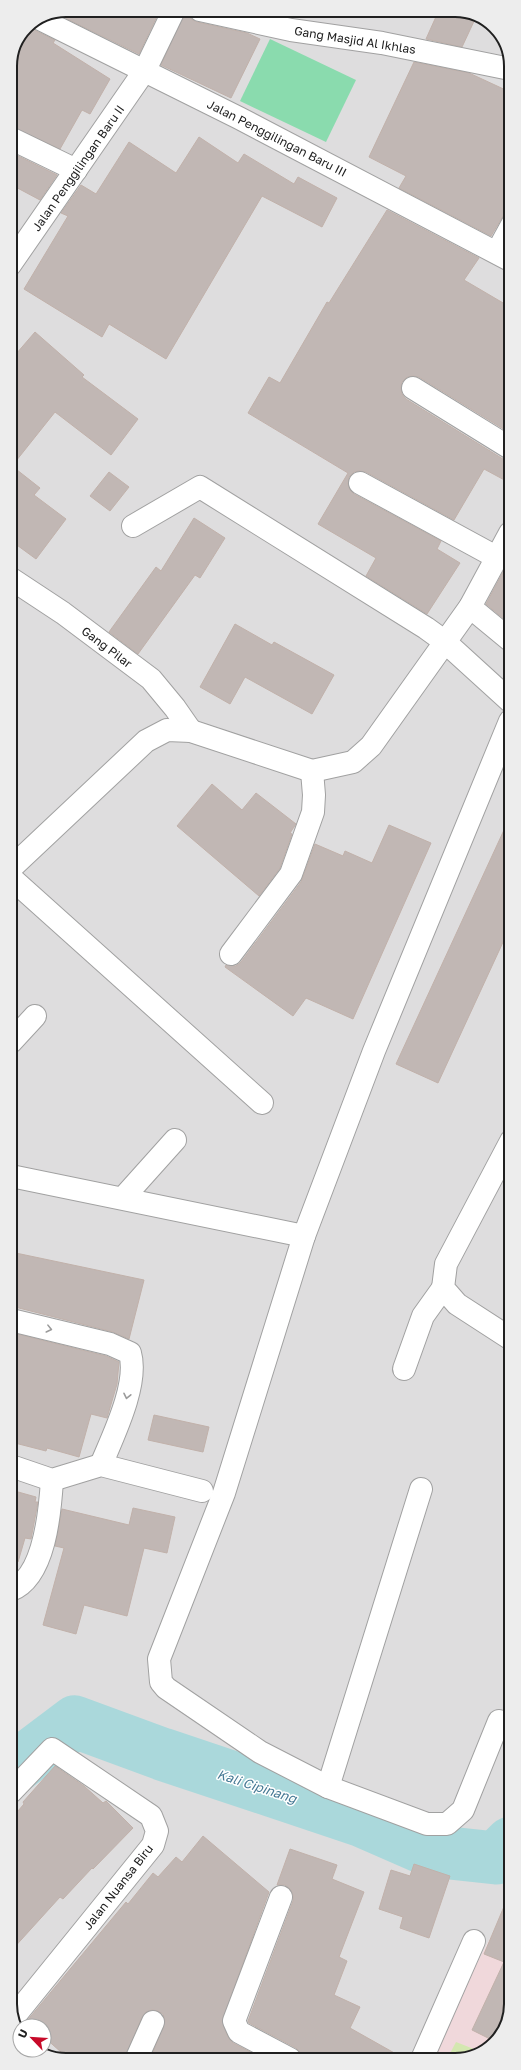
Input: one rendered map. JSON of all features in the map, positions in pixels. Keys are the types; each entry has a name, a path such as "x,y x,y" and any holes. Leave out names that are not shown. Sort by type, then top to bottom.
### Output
{"street":[{"name":"Jalan Penggilingan Baru II","path":"17,255 145,70 171,17"},
{"name":"Gang Masjid Al Ikhlas","path":"232,17 291,30 382,44 504,68"},
{"name":"Jalan Penggilingan Baru III","path":"46,22 145,70 502,255"},
{"path":"17,141 76,170"},
{"path":"413,388 504,444"},
{"path":"360,483 496,557"},
{"path":"134,526 200,487 444,641 504,696"},
{"path":"17,861 146,741 167,730 190,731 312,771 353,762 371,746 470,606 504,543"},
{"name":"Gang Pilar","path":"17,583 63,613 151,679 175,708 190,731"},
{"path":"470,606 504,635"},
{"path":"499,1721 463,1810 447,1824 427,1824 328,1787 260,1752 166,1688 161,1682 159,1659 224,1492 304,1236 374,1050 504,736"},
{"path":"231,954 291,874 313,812 314,795 312,771"},
{"path":"17,882 262,1103"},
{"path":"17,1035 35,1016"},
{"path":"123,1198 175,1140"},
{"path":"404,1369 423,1316 443,1288 446,1264 504,1153"},
{"path":"17,1177 304,1236"},
{"path":"443,1288 457,1304 504,1334"},
{"path":"17,1321 110,1344 130,1353 134,1364 124,1409 100,1465"},
{"path":"17,1468 52,1480 100,1465 202,1491"},
{"path":"17,1586 23,1583 36,1564 50,1515 52,1480"},
{"path":"328,1787 421,1489"},
{"name":"Jalan Nuansa Biru","path":"17,1786 52,1749 151,1816 157,1831 153,1844 18,2011"},
{"path":"279,2053 239,2032 234,2020 281,1897"},
{"path":"425,2053 474,1941"},
{"path":"139,2053 153,2022"}],"shaded area":[{"path":"66,17 465,18 480,24 494,36 503,56 504,66 504,1912 429,2053 63,2053 53,2051 52,2018 19,2018 17,2004 18,56 25,39 31,31 47,21"},
{"path":"504,1912 504,2004 503,2014 496,2031 485,2043 465,2052 429,2053"}],"green space":[{"path":"270,39 356,80 326,142 240,101"},
{"path":"456,2042 474,2049 465,2052 450,2053"}],"building":[{"path":"64,17 157,17 139,54"},
{"path":"183,17 190,17 197,22 247,33 260,39 231,98 161,65"},
{"path":"436,17 458,17 474,21 462,47 426,39"},
{"path":"34,29 36,31 55,40 53,43 110,79 90,114 82,110 60,149 17,129 18,56 25,39"},
{"path":"414,62 469,73 504,89 504,215 491,236 399,188 406,176 369,157"},
{"path":"199,137 238,163 244,154 294,184 298,177 337,198 322,227 262,196 166,359 109,324 102,337 24,289 68,216 61,213 81,185 96,194 129,142 176,173"},
{"path":"17,155 57,175 40,200 17,188"},
{"path":"387,210 479,258 464,280 504,303 504,429 419,377 407,377 402,382 401,388 402,394 406,399 504,459 504,480 484,469 454,520 366,472 354,472 349,477 348,484 350,490 354,494 441,541 437,549 460,563 427,614 366,576 376,558 318,524 348,473 248,413 269,377 280,383 327,302 329,303"},
{"path":"35,332 84,375 82,377 138,419 111,455 55,412 17,460 17,353"},
{"path":"17,470 40,488 34,495 66,519 36,559 17,545"},
{"path":"109,472 129,487 110,511 90,496"},
{"path":"194,518 225,538 200,578 195,575 138,654 109,632 156,567 161,571"},
{"path":"504,570 504,619 486,604"},
{"path":"235,624 272,645 274,642 334,675 312,714 245,677 230,704 200,687"},
{"path":"212,784 242,810 256,793 296,824 290,833 292,834 280,868 259,896 177,826"},
{"path":"389,825 431,843 353,1019 306,998 293,1016 225,967 226,965 236,966 241,962 301,882 315,844 343,856 345,851 372,863"},
{"path":"504,830 504,940 438,1083 396,1064"},
{"path":"17,1253 144,1280 129,1339 113,1332 17,1308"},
{"path":"17,1334 106,1356 119,1362 117,1384 107,1418 91,1414 79,1457 47,1448 46,1451 17,1444"},
{"path":"154,1415 209,1427 203,1452 148,1440"},
{"path":"17,1492 36,1497 35,1502 38,1502 31,1539 25,1538 18,1562"},
{"path":"133,1508 175,1517 167,1553 144,1548 127,1616 84,1605 76,1634 43,1625 64,1548 55,1546 62,1509 129,1525"},
{"path":"55,1766 84,1786 103,1803 106,1801 133,1828 63,1899 60,1897 17,1944 17,1812 24,1804 23,1802"},
{"path":"203,1836 269,1892 222,2021 228,2037 233,2043 252,2053 153,2053 165,2021 163,2014 152,2010 146,2012 142,2017 127,2053 62,2053 52,2044 52,2018 29,2018 126,1902 128,1904 153,1873 158,1877 176,1857 182,1862"},
{"path":"290,1849 337,1865 332,1879 364,1892 339,1957 347,1961 334,1995 360,2007 350,2028 394,2053 301,2053 296,2048 249,2023 248,2021 293,1901 293,1895 290,1889 285,1885 277,1885"},
{"path":"414,1864 450,1876 429,1938 400,1928 403,1917 379,1909 391,1870 410,1876"},
{"path":"504,1907 504,1962 484,1954"},
{"path":"504,1962 504,2004 500,2023 489,2039 472,2030"}],"waterway":[{"name":"Kali Cipinang","path":"17,1766 75,1722 162,1754 360,1820 431,1851 496,1858 504,1850"}]}
